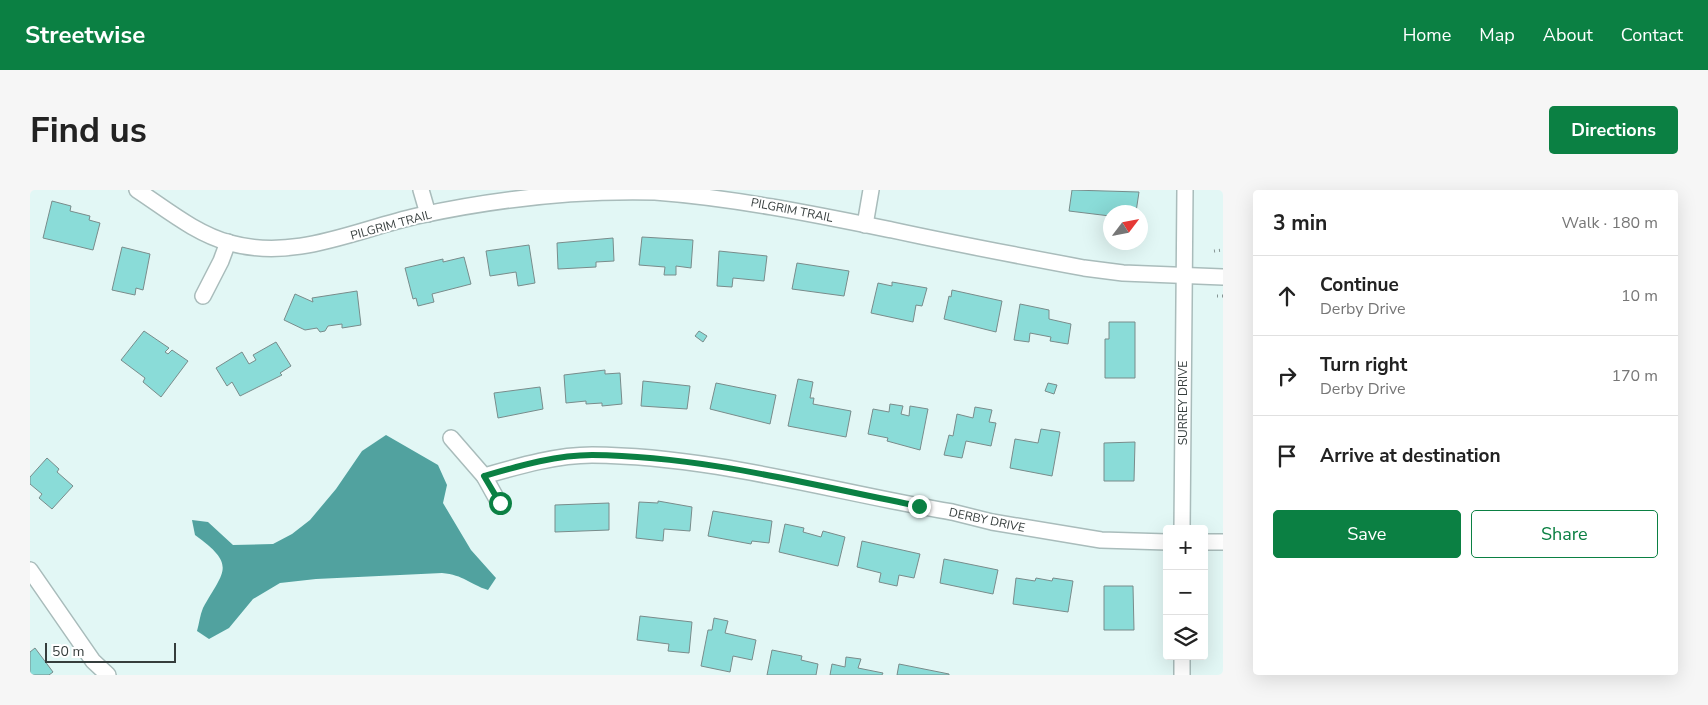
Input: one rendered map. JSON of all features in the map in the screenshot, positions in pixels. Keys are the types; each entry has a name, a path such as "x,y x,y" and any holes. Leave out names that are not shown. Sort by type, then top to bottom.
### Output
{"street":[{"name":"PILGRIM TRAIL","path":"137,190 209,236 228,242 264,248 301,247 428,214 510,198 564,193 652,192 754,203 1084,268 1123,273 1223,278"},
{"path":"421,190 428,214"},
{"path":"865,225 871,190"},
{"name":"SURREY DRIVE","path":"1182,525 1185,190"},
{"path":"203,296 221,262 228,242"},
{"path":"451,438 484,476 500,503"},
{"name":"DERBY DRIVE","path":"484,476 533,462 591,455 681,460 952,512 992,522 1101,540 1163,542"},
{"path":"1208,542 1223,542"},
{"path":"30,570 93,661 108,675"},
{"path":"1182,660 1182,675"}],"path":[{"path":"1214,251 1223,250"},
{"path":"1217,296 1223,296"}],"water":[{"path":"386,435 438,465 447,485 443,503 471,550 496,578 488,590 456,576 442,573 316,579 280,583 253,599 229,628 209,639 197,631 203,608 221,577 223,569 222,562 217,554 195,535 192,520 208,522 233,545 273,544 292,534 310,520 336,489 362,451"}],"building":[{"path":"1072,190 1139,192 1137,205 1103,205 1103,215 1069,211"},
{"path":"52,201 71,206 70,211 90,216 89,220 100,223 93,250 43,238"},
{"path":"642,237 693,240 691,268 676,266 676,275 664,275 665,267 639,265"},
{"path":"613,238 614,261 596,262 596,267 558,269 557,243"},
{"path":"529,245 535,283 518,286 516,272 490,276 486,251"},
{"path":"122,247 150,254 143,290 136,288 135,295 112,290"},
{"path":"719,251 767,256 764,281 733,278 732,287 717,286"},
{"path":"464,257 471,284 432,294 434,302 418,306 416,298 413,299 405,268 443,259 443,262"},
{"path":"797,263 849,271 844,296 792,289"},
{"path":"892,282 927,288 922,306 916,305 913,322 871,313 878,283 892,286"},
{"path":"952,290 1002,301 996,332 944,319"},
{"path":"357,291 361,325 342,328 342,324 328,326 325,331 320,332 317,328 305,330 284,320 295,294 313,302 312,298"},
{"path":"1020,304 1049,310 1049,319 1071,324 1068,344 1050,341 1051,337 1030,333 1029,342 1014,340"},
{"path":"1109,322 1135,322 1135,378 1105,378 1105,339 1109,339"},
{"path":"144,331 169,348 165,352 168,354 172,350 188,361 161,397 143,382 145,378 121,360"},
{"path":"699,331 707,336 703,342 695,336"},
{"path":"276,342 291,366 280,373 282,375 240,396 232,382 227,386 216,368 242,352 249,364 256,360 253,355"},
{"path":"605,370 605,374 620,373 622,404 602,406 602,403 586,404 586,401 566,403 564,375"},
{"path":"798,379 813,382 810,398 814,398 813,404 851,411 846,437 788,426"},
{"path":"643,381 690,386 687,409 641,406"},
{"path":"716,383 776,395 770,424 710,409"},
{"path":"1048,383 1057,385 1054,394 1045,391"},
{"path":"540,387 543,409 498,418 494,393"},
{"path":"890,404 903,406 901,414 909,416 910,406 928,409 920,450 887,441 888,438 868,434 873,409 889,412"},
{"path":"975,407 992,410 989,422 996,423 991,446 966,441 962,458 944,455 949,435 953,436 957,414 973,418"},
{"path":"1041,429 1060,432 1052,476 1010,468 1015,439 1038,443"},
{"path":"1135,442 1134,481 1104,481 1104,443"},
{"path":"47,458 59,469 57,472 73,486 52,509 39,498 42,494 30,484 30,477"},
{"path":"658,501 692,507 690,531 664,529 663,541 636,538 639,502 658,503"},
{"path":"609,503 609,530 555,532 555,505"},
{"path":"713,511 772,521 769,543 752,541 751,544 708,536"},
{"path":"785,524 804,528 803,532 821,537 823,531 845,537 838,566 779,552"},
{"path":"862,541 920,554 914,578 899,575 897,586 879,582 881,573 857,567"},
{"path":"944,559 998,570 993,594 940,583"},
{"path":"1016,578 1035,581 1036,578 1052,581 1053,578 1073,581 1068,612 1013,604"},
{"path":"1104,586 1133,586 1134,630 1104,630"},
{"path":"640,616 692,622 689,653 668,651 669,644 637,640"},
{"path":"714,618 728,621 725,633 756,640 752,660 733,656 730,672 701,666 708,630 712,630"},
{"path":"35,648 53,672 49,675 30,675 30,652"},
{"path":"772,650 802,656 801,660 818,664 816,675 767,675"},
{"path":"846,657 861,659 858,668 883,673 882,675 830,675 832,664 845,667"},
{"path":"899,664 949,674 949,675 897,675"}],"route":[{"path":"500,503 484,476 533,462 591,455 681,460 919,506"}]}
